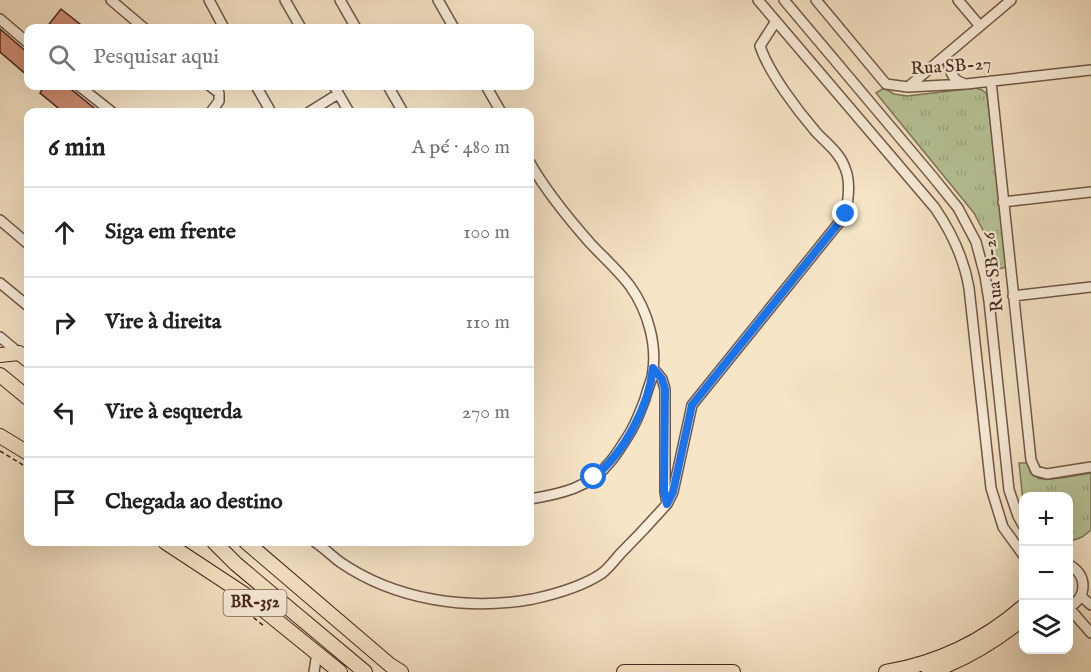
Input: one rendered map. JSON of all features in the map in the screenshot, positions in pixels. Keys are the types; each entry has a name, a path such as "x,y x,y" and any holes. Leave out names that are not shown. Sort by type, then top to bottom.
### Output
{"highway":[{"path":"0,355 24,356"},
{"path":"0,375 24,395"},
{"path":"0,436 24,451"},
{"name":"BR-352","path":"163,546 244,594 340,672"},
{"name":"BR-352","path":"213,546 365,672"},
{"path":"218,546 236,564"},
{"path":"251,546 401,672"},
{"path":"886,672 928,663 977,641 1019,609"},
{"path":"929,672 948,666 978,651 1019,621"},
{"path":"624,672 733,672"}],"street":[{"path":"111,0 139,24"},
{"path":"208,0 222,24"},
{"path":"285,0 299,24"},
{"path":"340,0 354,24"},
{"path":"438,0 452,24"},
{"path":"758,0 935,208 954,240 968,280 987,459 994,500 1003,527 1019,550"},
{"path":"784,0 946,192 958,208 976,242 989,301 1009,490 1019,518"},
{"name":"Rua SB-27","path":"816,0 886,84 908,87 966,84 1091,70"},
{"path":"958,0 980,26"},
{"path":"908,87 1011,0"},
{"path":"0,19 24,40"},
{"path":"320,546 356,571 377,582 405,592 458,603 509,602 557,593 573,588 602,573 667,504 673,492 692,405 846,214 849,188 846,169 841,159 816,132 763,57 760,46 776,21"},
{"path":"947,55 953,77 958,82 966,84"},
{"name":"Rua SB-26","path":"991,81 1031,460 1036,471 1047,474 1091,467"},
{"path":"85,90 106,108"},
{"path":"214,108 219,101 219,93 215,90"},
{"path":"258,90 269,108"},
{"path":"314,108 336,90 347,108"},
{"path":"390,90 401,108"},
{"path":"488,90 499,108"},
{"path":"534,169 571,220 635,293 649,325 653,346 652,378 636,424 611,462 594,477 574,489 534,498"},
{"path":"1003,202 1091,192"},
{"path":"0,220 24,241"},
{"path":"0,283 24,303"},
{"path":"1013,296 1091,287"},
{"path":"0,337 24,356"},
{"path":"653,368 662,379 665,389 664,492 667,504"},
{"path":"1073,567 1082,579 1083,590 1073,604"},
{"path":"1081,596 1091,605"},
{"path":"1073,613 1091,633"},
{"path":"314,672 317,653"}],"path":[{"path":"0,451 24,466"},
{"path":"230,599 265,627"}],"green space":[{"path":"884,88 894,94 907,96 976,88 987,94 1007,267 998,269 991,246 974,213 876,93"},
{"path":"1019,463 1028,463 1032,474 1042,479 1091,473 1091,530 1073,540 1073,492 1022,492"}],"building":[{"path":"61,9 80,24 49,24"},
{"path":"0,29 24,50 24,73 0,52"},
{"path":"42,90 72,90 94,108 58,108 40,93"}],"route":[{"path":"594,477 611,462 636,424 652,378 653,368 662,379 665,389 664,492 667,504 673,492 692,405 846,214"}]}
